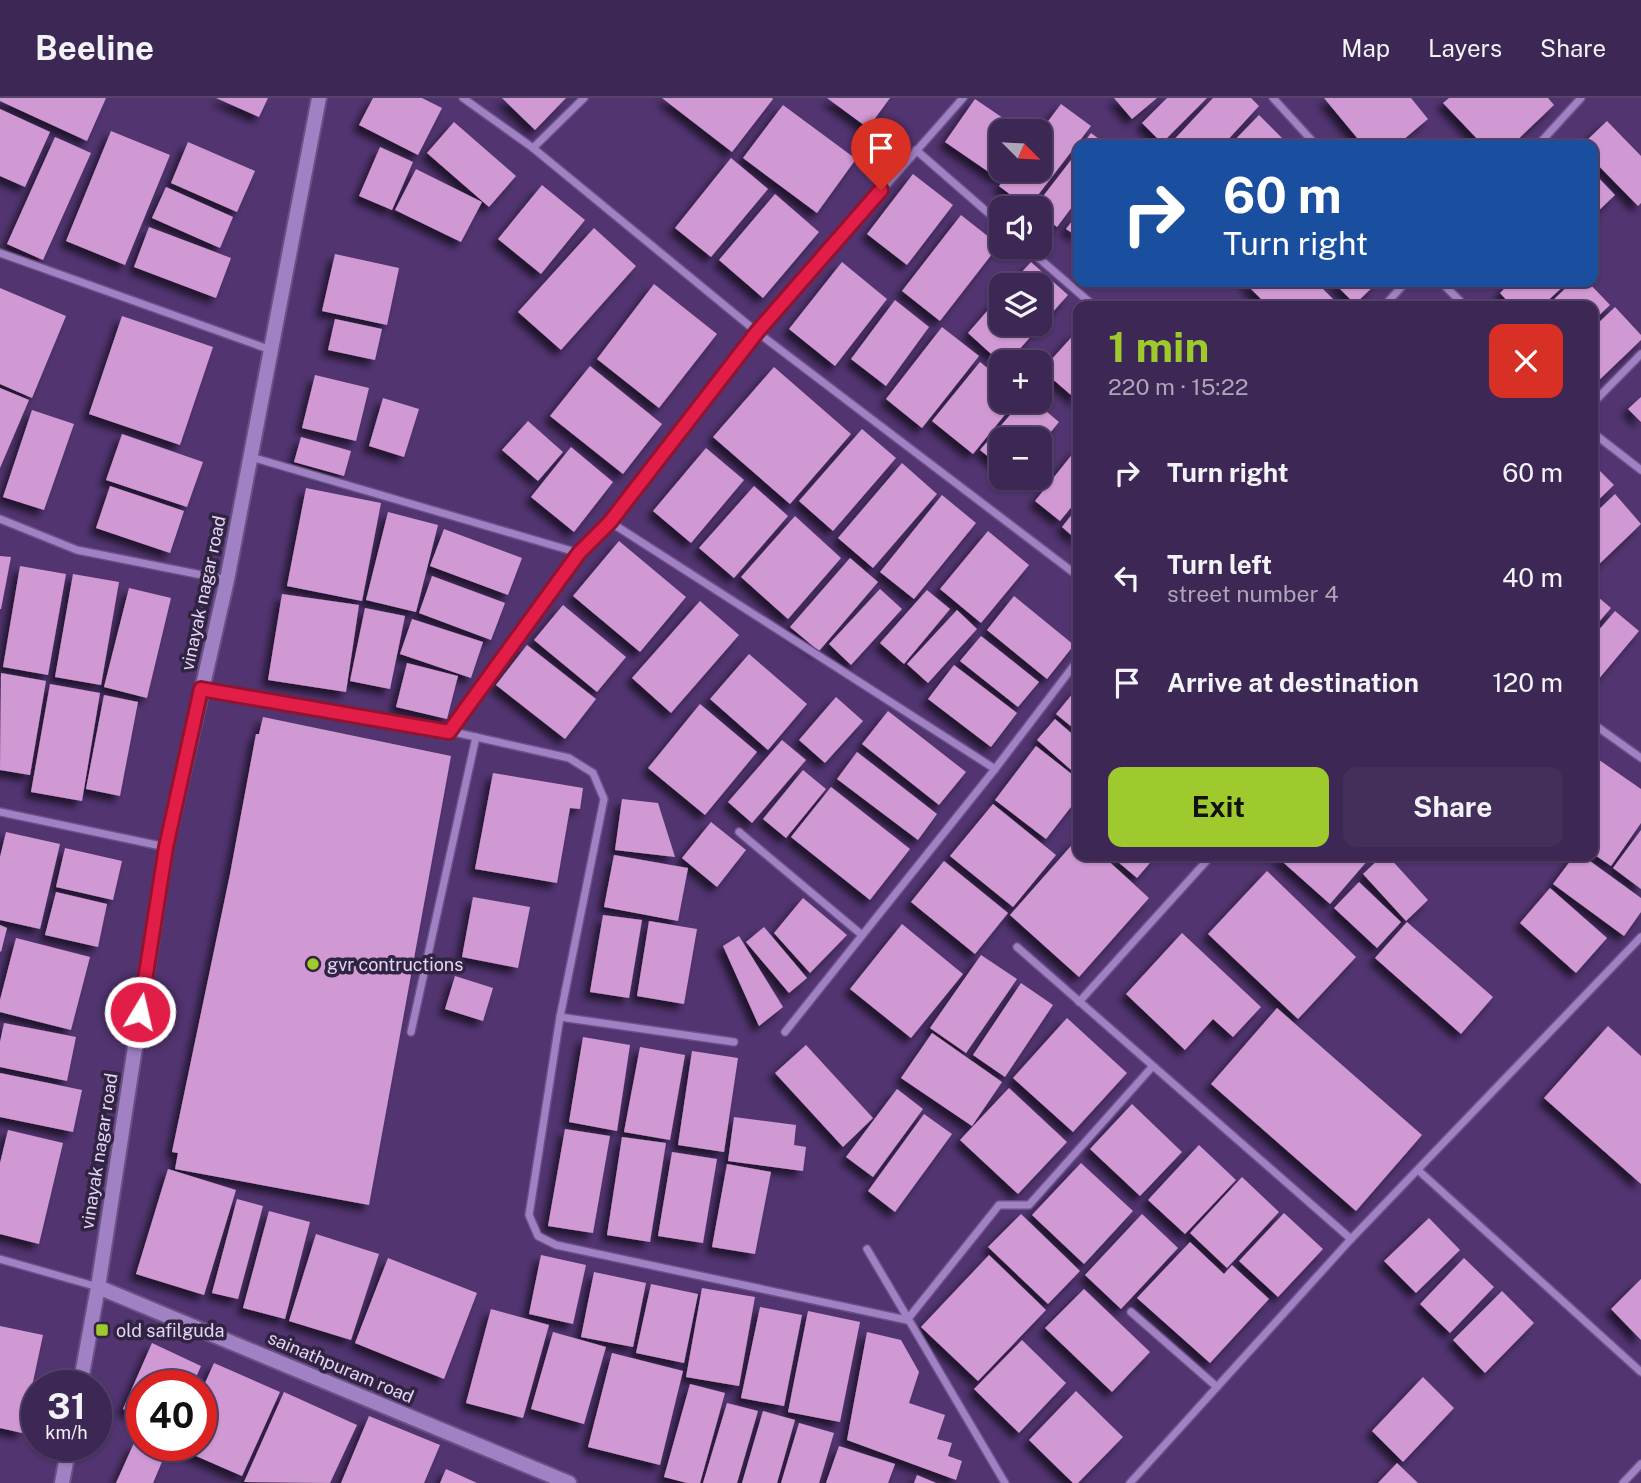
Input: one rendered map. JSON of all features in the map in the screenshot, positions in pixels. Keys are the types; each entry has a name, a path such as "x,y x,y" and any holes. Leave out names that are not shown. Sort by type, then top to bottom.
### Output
{"street":[{"name":"vinayak nagar road","path":"83,1370 166,847 227,580 319,98"},
{"path":"463,98 533,148 757,332 1073,572"},
{"path":"533,148 584,98"},
{"path":"449,732 579,553 610,522 757,332 964,98"},
{"path":"1273,98 1311,140"},
{"path":"1543,140 1581,98"},
{"path":"916,150 989,214"},
{"path":"0,253 271,351"},
{"path":"1041,259 1088,301"},
{"path":"1389,301 1401,287"},
{"path":"1446,287 1460,301"},
{"path":"1598,398 1641,354"},
{"path":"1598,437 1641,470"},
{"path":"251,457 579,553"},
{"path":"0,519 78,550 227,580"},
{"path":"610,522 995,769"},
{"path":"785,1032 995,769 1073,667"},
{"path":"201,689 476,737 569,758 593,773 604,799 560,1017 529,1215 538,1236 556,1245 907,1320"},
{"path":"1598,727 1641,758"},
{"path":"411,1032 476,737"},
{"path":"0,812 166,847"},
{"path":"739,832 862,935"},
{"path":"1079,1002 1206,861"},
{"path":"1130,1483 1351,1239 1641,937"},
{"path":"1017,947 1351,1239"},
{"path":"560,1017 734,1042"},
{"path":"907,1320 999,1205 1029,1205 1152,1067"},
{"path":"1418,1170 1641,1372"},
{"path":"867,1250 1005,1483"},
{"path":"0,1259 98,1287"},
{"name":"sainathpuram road","path":"98,1287 569,1483"},
{"path":"1131,1312 1217,1387"},
{"path":"62,1483 66,1461"},
{"path":"1623,1483 1641,1464"}],"building":[{"path":"0,98 106,98 87,141 0,101"},
{"path":"216,98 268,98 259,117"},
{"path":"373,98 422,98 442,108 418,155 359,125"},
{"path":"502,98 566,98 535,130"},
{"path":"662,98 772,98 773,99 732,152"},
{"path":"827,98 890,98 868,128"},
{"path":"1114,98 1157,98 1132,119"},
{"path":"1167,98 1207,98 1165,140 1159,140 1142,123"},
{"path":"1213,98 1251,98 1259,106 1228,140 1174,140"},
{"path":"1324,98 1411,98 1428,119 1403,140 1359,140"},
{"path":"1449,98 1548,98 1554,105 1517,140 1478,140 1443,103"},
{"path":"975,99 1004,119 989,119 989,172 945,142"},
{"path":"1061,104 1091,126 1080,140 1073,140 1073,149 1052,177 1052,119 1050,119"},
{"path":"783,105 856,159 817,213 743,158"},
{"path":"0,109 50,132 25,187 0,176"},
{"path":"1259,115 1284,140 1235,140"},
{"path":"1607,121 1641,156 1641,203 1638,206 1598,165 1598,140 1587,140"},
{"path":"454,122 516,176 489,207 427,153"},
{"path":"111,131 170,155 125,265 66,241"},
{"path":"1091,133 1100,140 1086,140"},
{"path":"55,137 91,153 43,260 7,244"},
{"path":"188,142 255,171 237,212 171,183"},
{"path":"380,147 413,162 392,210 359,196"},
{"path":"1073,157 1073,206 1057,227 1052,223 1052,196 1043,196"},
{"path":"731,158 768,189 711,257 675,228"},
{"path":"416,169 482,202 461,242 395,210"},
{"path":"913,174 953,205 907,265 867,234"},
{"path":"1598,177 1615,195 1598,211"},
{"path":"1002,182 1048,182 1037,196 1012,196 999,186"},
{"path":"542,185 585,220 541,274 498,239"},
{"path":"166,187 233,217 220,248 152,218"},
{"path":"775,194 819,232 763,298 719,260"},
{"path":"961,215 989,237 989,258 940,321 902,291"},
{"path":"1073,220 1073,234 1066,229"},
{"path":"149,227 231,258 216,298 134,267"},
{"path":"594,228 636,266 561,350 518,312"},
{"path":"335,254 399,268 387,325 322,311"},
{"path":"842,262 887,299 835,366 789,329"},
{"path":"1031,262 1043,273 1021,273"},
{"path":"1052,281 1068,295 1052,313"},
{"path":"654,284 717,334 659,408 597,359"},
{"path":"1249,287 1321,287 1335,301 1263,301"},
{"path":"1338,287 1373,287 1358,301 1352,301"},
{"path":"1506,287 1563,287 1547,301 1507,301 1500,293"},
{"path":"1567,287 1593,287 1610,305 1598,316 1598,301 1552,301"},
{"path":"0,288 66,316 32,398 0,384"},
{"path":"895,300 929,327 886,386 851,359"},
{"path":"1615,307 1641,335 1641,340 1598,381 1598,323"},
{"path":"989,309 989,336 1031,336 1019,350 989,352 968,333"},
{"path":"122,316 213,347 180,445 89,414"},
{"path":"335,319 382,329 375,360 328,350"},
{"path":"942,327 979,356 922,428 886,399"},
{"path":"1073,336 1073,397 1052,379 1052,359"},
{"path":"980,362 989,369 989,413 1006,413 995,427 989,427 989,434 973,454 932,421"},
{"path":"590,366 662,424 623,474 550,416"},
{"path":"774,367 851,434 790,504 713,437"},
{"path":"315,375 369,388 356,441 302,428"},
{"path":"0,388 29,400 0,468"},
{"path":"1641,397 1641,422 1628,409"},
{"path":"383,398 419,409 404,457 369,446"},
{"path":"32,410 74,424 44,510 3,497"},
{"path":"1012,413 1048,413 1059,422 1052,430 1052,427 1000,427"},
{"path":"528,421 563,452 538,481 502,450"},
{"path":"862,429 896,458 833,531 799,501"},
{"path":"122,434 203,462 187,507 106,480"},
{"path":"301,437 351,451 344,476 294,462"},
{"path":"989,440 989,457 980,450"},
{"path":"571,447 613,482 574,532 531,497"},
{"path":"706,448 744,480 691,543 653,511"},
{"path":"1073,453 1073,505 1060,521 1035,501 1044,490 1052,490 1052,480"},
{"path":"902,463 937,494 873,568 838,538"},
{"path":"1598,469 1614,485 1598,500"},
{"path":"110,486 184,511 170,553 96,528"},
{"path":"754,486 788,516 734,578 699,548"},
{"path":"306,488 381,503 362,601 287,586"},
{"path":"1615,494 1641,524 1598,565 1598,510"},
{"path":"942,495 976,523 914,599 880,572"},
{"path":"388,512 438,525 416,612 366,600"},
{"path":"1073,513 1073,537 1062,527"},
{"path":"795,516 841,558 788,619 741,577"},
{"path":"444,529 522,558 508,595 430,566"},
{"path":"988,531 1029,565 981,623 940,589"},
{"path":"619,541 686,597 640,652 573,596"},
{"path":"0,556 11,557 1,609 0,609"},
{"path":"850,558 878,582 819,651 790,627"},
{"path":"20,566 66,574 48,675 3,667"},
{"path":"73,574 119,582 101,685 55,677"},
{"path":"432,576 505,603 491,640 419,613"},
{"path":"129,588 171,598 147,698 104,687"},
{"path":"880,589 902,609 851,665 829,644"},
{"path":"927,590 950,609 904,664 880,643"},
{"path":"282,594 359,605 346,692 268,680"},
{"path":"1014,596 1073,646 1047,679 987,630"},
{"path":"1598,597 1611,608 1598,623"},
{"path":"700,601 739,635 671,713 632,678"},
{"path":"563,605 626,657 597,692 534,640"},
{"path":"365,608 405,616 390,689 350,681"},
{"path":"957,610 977,629 928,683 907,664"},
{"path":"1615,611 1639,631 1598,680 1598,631"},
{"path":"412,619 483,642 471,678 400,654"},
{"path":"981,636 1039,682 1018,707 960,661"},
{"path":"527,645 596,699 565,739 496,685"},
{"path":"749,654 807,704 768,750 710,699"},
{"path":"407,663 458,676 447,719 396,707"},
{"path":"954,665 1017,713 991,747 928,699"},
{"path":"1,673 46,681 30,775 0,770"},
{"path":"50,684 100,693 82,801 31,792"},
{"path":"1073,693 1073,728 1056,714"},
{"path":"104,695 138,702 120,796 86,789"},
{"path":"836,697 863,721 825,763 799,740"},
{"path":"700,704 757,752 705,815 648,768"},
{"path":"888,711 966,772 939,805 862,744"},
{"name":"gvr contructions","path":"263,717 451,756 369,1205 175,1169 178,1153 172,1152 256,734 259,734"},
{"path":"1055,719 1073,735 1073,772 1037,740"},
{"path":"782,740 806,760 752,823 728,802"},
{"path":"1036,746 1073,775 1073,804 1046,839 995,800"},
{"path":"857,752 937,814 918,840 837,779"},
{"path":"1598,759 1641,789 1641,823 1611,866 1598,857"},
{"path":"803,770 826,789 786,838 763,819"},
{"path":"493,773 583,788 580,809 570,808 557,883 475,869"},
{"path":"831,787 910,849 870,900 791,837"},
{"path":"622,799 658,803 675,857 615,850"},
{"path":"993,804 1056,855 1013,907 950,856"},
{"path":"711,822 746,850 717,887 682,858"},
{"path":"1641,830 1641,889 1613,868"},
{"path":"6,832 60,844 40,929 0,920 0,857"},
{"path":"1073,844 1073,861 1108,861 1149,898 1079,977 1010,915"},
{"path":"65,848 122,861 113,900 56,887"},
{"path":"614,855 688,868 678,921 604,907"},
{"path":"944,861 1008,913 975,954 911,902"},
{"path":"1117,861 1152,861 1137,878"},
{"path":"1282,861 1367,861 1330,904"},
{"path":"1377,861 1393,861 1428,900 1406,921 1363,874"},
{"path":"1570,861 1590,861 1641,898 1641,912 1624,936 1553,884"},
{"path":"1267,871 1356,957 1298,1019 1208,934"},
{"path":"1359,882 1401,922 1377,948 1334,908"},
{"path":"1550,888 1607,938 1576,973 1520,923"},
{"path":"56,892 107,904 98,947 45,935"},
{"path":"473,897 530,907 518,968 462,957"},
{"path":"803,898 847,935 810,973 774,933"},
{"path":"603,915 642,920 629,998 590,992"},
{"path":"649,921 697,929 684,1004 637,996"},
{"path":"1407,922 1493,997 1461,1034 1375,958"},
{"path":"902,924 963,974 911,1038 850,989"},
{"path":"0,925 7,928 1,952 0,951"},
{"path":"764,927 807,978 789,993 746,942"},
{"path":"1182,933 1261,1007 1233,1037 1213,1019 1185,1050 1126,994"},
{"path":"739,936 783,1007 759,1026 723,946"},
{"path":"16,938 90,957 71,1030 0,1012 0,1000"},
{"path":"981,955 1017,979 966,1053 930,1028"},
{"path":"455,976 493,988 483,1021 445,1009"},
{"path":"1021,983 1053,1005 1005,1077 973,1055"},
{"path":"1277,1008 1422,1135 1356,1211 1211,1084"},
{"path":"1067,1018 1127,1073 1073,1132 1013,1078"},
{"path":"4,1023 76,1037 67,1081 0,1067 0,1042"},
{"path":"1608,1026 1641,1056 1641,1184 1544,1098"},
{"path":"932,1033 1002,1082 972,1126 901,1078"},
{"path":"583,1037 630,1045 617,1131 569,1122"},
{"path":"806,1045 873,1118 843,1147 775,1073"},
{"path":"640,1047 685,1055 670,1140 624,1132"},
{"path":"692,1051 738,1058 724,1152 678,1145"},
{"path":"0,1073 82,1090 73,1132 0,1117"},
{"path":"1009,1088 1067,1142 1018,1194 960,1140"},
{"path":"897,1089 923,1109 873,1177 846,1157"},
{"path":"1132,1104 1182,1152 1140,1196 1090,1149"},
{"path":"924,1114 952,1134 895,1212 868,1191"},
{"path":"734,1117 796,1125 794,1145 806,1147 803,1171 728,1161"},
{"path":"565,1129 610,1136 593,1233 548,1226"},
{"path":"8,1130 63,1143 39,1244 0,1234 0,1163"},
{"path":"622,1137 666,1143 650,1242 607,1235"},
{"path":"1199,1145 1236,1180 1185,1234 1148,1200"},
{"path":"672,1152 717,1159 703,1243 658,1236"},
{"path":"1081,1163 1133,1211 1084,1264 1032,1215"},
{"path":"727,1164 771,1172 755,1254 712,1247"},
{"path":"168,1169 236,1190 204,1295 136,1274"},
{"path":"1242,1177 1279,1212 1227,1268 1190,1233"},
{"path":"237,1199 263,1206 238,1299 212,1293"},
{"path":"269,1211 310,1222 285,1319 243,1308"},
{"path":"1284,1213 1323,1249 1278,1297 1239,1261"},
{"path":"1021,1214 1080,1271 1048,1304 988,1247"},
{"path":"1142,1214 1178,1248 1121,1309 1085,1275"},
{"path":"1429,1218 1460,1250 1416,1293 1384,1261"},
{"path":"316,1234 379,1254 351,1340 289,1321"},
{"path":"1190,1242 1224,1274 1232,1265 1269,1299 1210,1363 1137,1298"},
{"path":"541,1255 586,1265 573,1324 529,1314"},
{"path":"989,1255 1046,1310 978,1381 921,1327"},
{"path":"388,1258 477,1293 444,1379 355,1343"},
{"path":"1464,1258 1494,1287 1450,1333 1420,1304"},
{"path":"594,1272 646,1283 633,1347 581,1337"},
{"path":"1641,1279 1641,1340 1611,1309"},
{"path":"651,1284 698,1294 684,1363 636,1353"},
{"path":"702,1288 755,1297 739,1386 686,1377"},
{"path":"1084,1289 1150,1352 1112,1392 1045,1328"},
{"path":"1502,1291 1534,1323 1485,1373 1453,1340"},
{"path":"760,1307 802,1315 784,1406 741,1398"},
{"path":"491,1309 549,1325 523,1418 466,1403"},
{"path":"808,1311 860,1322 840,1422 788,1412"},
{"path":"0,1326 43,1335 36,1370 21,1370 21,1433 0,1428"},
{"path":"553,1332 606,1347 584,1424 531,1409"},
{"path":"867,1332 901,1340 919,1372 909,1403 945,1415 937,1439 952,1443 948,1456 962,1461 956,1480 847,1440"},
{"path":"1022,1340 1066,1383 1019,1433 974,1389"},
{"path":"152,1343 201,1366 199,1370 140,1370"},
{"path":"612,1353 683,1371 660,1465 588,1447"},
{"path":"214,1363 280,1392 242,1476 208,1461 217,1461 217,1370 211,1370"},
{"path":"1423,1377 1454,1408 1403,1462 1372,1431"},
{"path":"690,1384 725,1393 700,1483 687,1483 664,1477"},
{"path":"1076,1391 1123,1437 1078,1483 1073,1483 1029,1440"},
{"path":"284,1392 357,1425 330,1483 244,1482"},
{"path":"727,1403 758,1411 737,1483 703,1483"},
{"path":"763,1411 795,1420 777,1483 742,1483"},
{"path":"369,1416 440,1445 424,1483 341,1483"},
{"path":"799,1423 834,1433 819,1483 781,1483"},
{"path":"839,1446 895,1464 888,1483 826,1483"},
{"path":"126,1461 162,1461 153,1483 116,1483"},
{"path":"1397,1463 1418,1483 1378,1483"},
{"path":"446,1469 477,1483 440,1483"},
{"path":"917,1475 936,1483 914,1483"}],"place":[{"name":"gvr contructions","path":"313,964"},
{"name":"old safilguda","path":"102,1330"}],"route":[{"path":"140,1012 166,847 201,689 449,732 579,553 610,522 757,332 881,190"}]}
